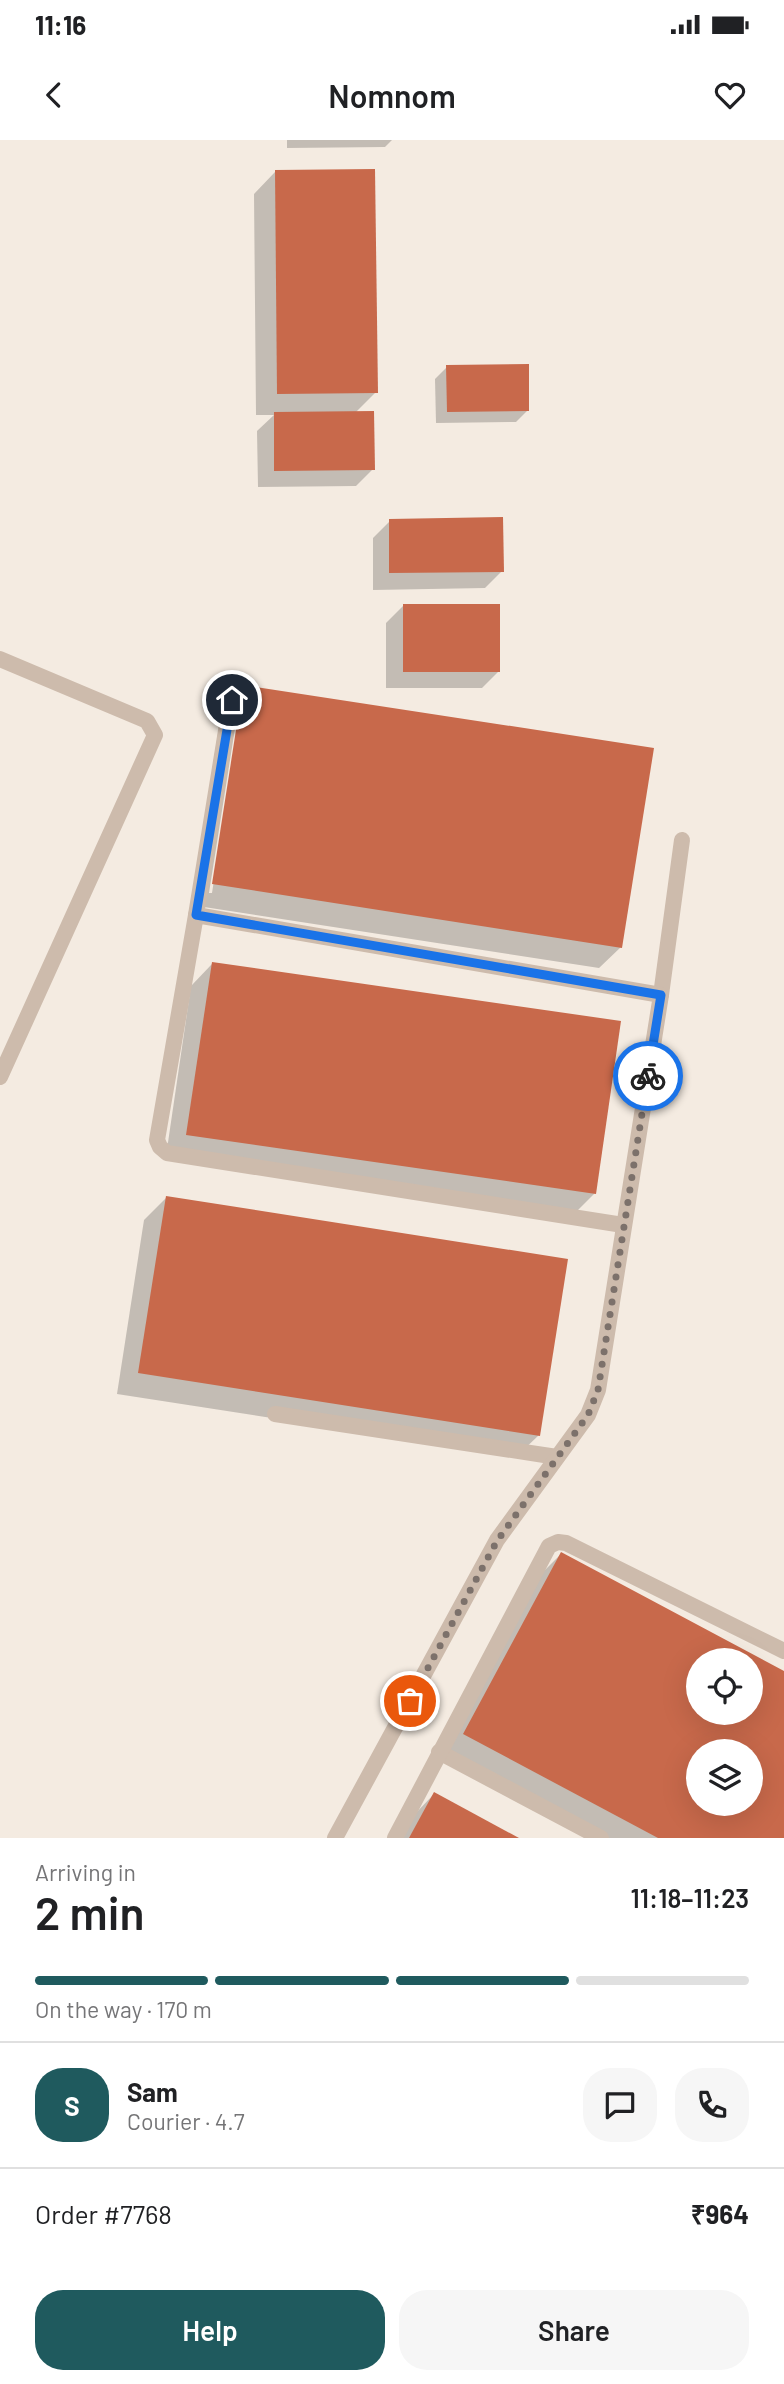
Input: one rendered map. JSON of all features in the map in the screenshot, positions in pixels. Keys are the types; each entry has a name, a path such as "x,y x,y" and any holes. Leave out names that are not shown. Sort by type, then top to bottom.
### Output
{"lane":[{"path":"0,659 147,721 155,735 0,1077"},
{"path":"232,700 158,1140 160,1147 167,1153 623,1225"},
{"path":"335,1838 497,1541 588,1415 598,1390 661,995 682,840"},
{"path":"196,915 661,995"},
{"path":"275,1414 557,1457"},
{"path":"395,1838 549,1546 558,1542 566,1543 784,1651"},
{"path":"439,1752 600,1838"}],"building":[{"path":"375,169 378,393 277,394 275,170"},
{"path":"529,364 529,411 447,412 446,365"},
{"path":"374,411 375,470 274,471 274,412"},
{"path":"503,517 504,572 389,573 389,519"},
{"path":"403,604 500,604 500,672 403,672"},
{"path":"243,685 654,748 622,948 212,884"},
{"path":"212,962 621,1021 596,1194 186,1135"},
{"path":"166,1196 568,1259 540,1436 138,1373"},
{"path":"561,1552 741,1648 686,1648 686,1725 763,1725 763,1660 784,1671 784,1838 658,1838 463,1734"},
{"path":"434,1792 519,1838 409,1838"}],"way so far":[{"path":"410,1701 497,1541 588,1415 598,1390 648,1076"}],"route":[{"path":"232,700 196,915 661,995 648,1076"}]}
